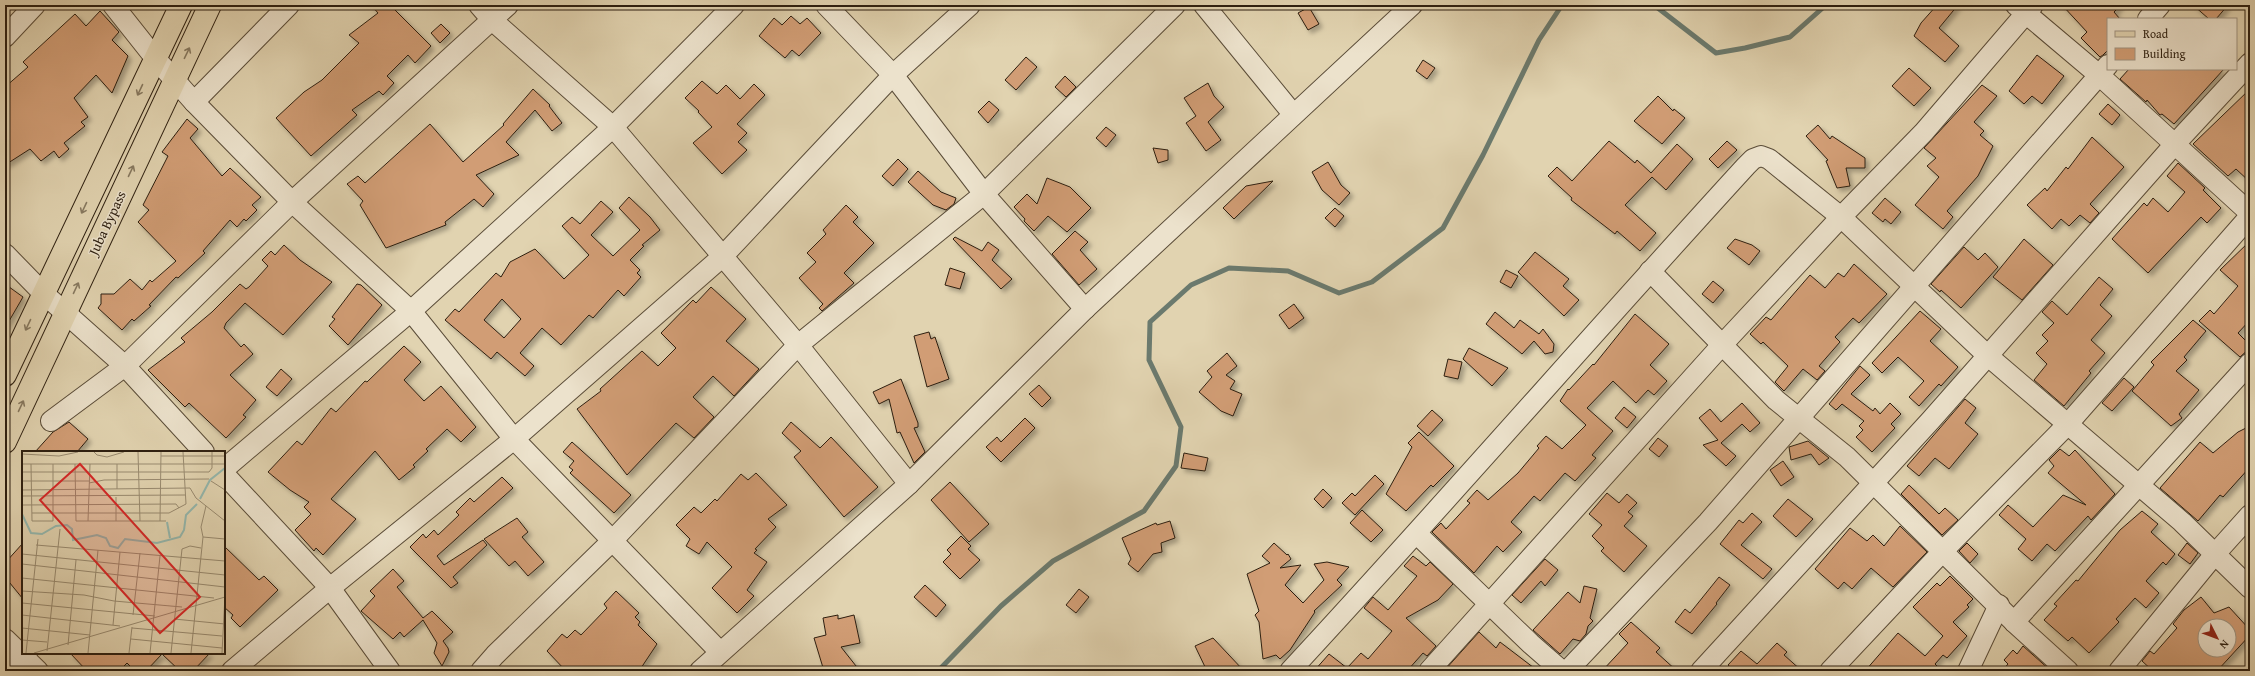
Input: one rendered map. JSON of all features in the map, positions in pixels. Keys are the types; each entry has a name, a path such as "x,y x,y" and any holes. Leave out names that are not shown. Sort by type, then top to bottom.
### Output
{"main road":[{"name":"Juba Bypass","path":"5,375 181,5"},
{"name":"Juba Bypass","path":"5,442 64,312 210,5"}],"street":[{"path":"5,37 35,5"},
{"path":"112,5 155,58 194,102 292,202 411,311 514,439 720,652"},
{"path":"194,102 289,5"},
{"path":"479,5 492,20 613,127 798,346 909,484"},
{"path":"51,421 125,366 292,202 508,5"},
{"path":"225,468 411,311 613,127 734,5"},
{"path":"826,5 893,76 984,194 1085,309"},
{"path":"232,671 330,588 514,439 722,257 893,76 970,5"},
{"path":"481,671 612,540 798,346 984,194 1175,5"},
{"path":"1204,5 1294,114"},
{"path":"700,671 909,484 1085,309 1412,5"},
{"path":"2149,18 2160,5"},
{"path":"1429,671 1721,346 1841,217 1924,132 2024,8 2104,70 2174,145 2250,214 2067,425 1944,550 1830,671"},
{"path":"1701,671 1988,356 2174,145 2250,64"},
{"path":"1567,671 1708,522 1914,285 2104,70"},
{"path":"1290,671 1417,534 1650,271 1746,166 1761,156 1768,159 1841,217 1988,356 2182,522 2250,588"},
{"path":"5,254 43,293 125,366 203,451"},
{"path":"1650,271 1721,346 1798,419 1847,457 1944,550 2014,622 2068,671"},
{"path":"2014,622 2250,363"},
{"path":"225,475 330,588 390,671"},
{"path":"2119,671 2215,554 2250,515"},
{"path":"1417,534 1489,604 1562,671"},
{"path":"1968,671 1999,606"},
{"path":"5,640 22,653"},
{"path":"7,671 25,655 38,671"}],"building":[{"path":"371,5 390,5 431,46 415,63 408,55 387,76 394,83 383,95 379,91 352,110 357,115 311,156 276,118 304,92 322,80 359,43 349,35 378,13"},
{"path":"1937,5 1958,5 1939,28 1959,46 1945,62 1914,36 1921,23"},
{"path":"2062,5 2121,5 2114,12 2119,18 2107,18 2107,51 2100,57 2081,38 2087,32"},
{"path":"2193,5 2228,5 2217,18 2208,18"},
{"path":"1309,7 1319,24 1308,30 1298,13"},
{"path":"100,11 119,32 112,40 128,56 112,93 96,75 74,98 88,117 81,122 85,126 64,143 69,149 59,158 54,151 41,161 30,149 5,165 5,87 28,67 23,62 75,14 86,26"},
{"path":"791,16 800,24 807,18 821,33 799,56 792,50 785,58 759,36 774,18 782,25"},
{"path":"441,24 450,33 440,43 431,33"},
{"path":"2037,55 2064,76 2042,104 2032,96 2024,104 2009,91"},
{"path":"1026,57 1037,67 1016,90 1005,80"},
{"path":"1423,60 1435,68 1427,79 1416,71"},
{"path":"1909,68 1931,88 1914,106 1892,86"},
{"path":"2128,70 2223,70 2174,124 2162,114 2160,115 2147,100 2146,102 2120,79"},
{"path":"1065,76 1076,87 1066,97 1055,87"},
{"path":"702,81 717,94 726,85 740,99 754,84 765,95 737,124 747,133 738,142 747,150 722,174 693,143 712,127 698,112 699,111 685,98"},
{"path":"1208,83 1214,96 1224,107 1208,122 1221,140 1206,151 1186,123 1196,116 1184,98"},
{"path":"1982,85 1997,96 1974,122 1984,131 1980,135 1993,146 1978,176 1947,211 1953,217 1943,229 1915,205 1939,177 1927,166 1936,158 1924,148"},
{"path":"533,89 550,105 549,106 562,123 552,131 535,110 506,142 519,155 476,175 494,194 483,207 474,199 445,222 446,225 386,248 360,205 363,201 347,184 358,176 365,183 430,124 463,162 504,125 503,124"},
{"path":"2250,89 2250,182 2236,169 2228,176 2193,144"},
{"path":"1658,96 1673,111 1674,109 1685,118 1662,144 1634,121"},
{"path":"989,101 999,110 988,123 978,112"},
{"path":"2108,104 2120,115 2112,125 2099,114"},
{"path":"187,119 198,129 190,138 222,176 230,168 261,197 252,205 257,210 246,221 244,219 237,227 230,220 203,251 205,253 178,278 176,277 149,305 151,306 134,321 132,319 122,330 98,308 101,304 101,294 114,294 130,279 142,290 150,280 152,282 176,261 138,222 149,210 143,205 168,156 162,152"},
{"path":"1818,125 1830,139 1832,136 1865,158 1865,168 1846,168 1850,186 1837,188 1826,161 1828,160 1806,136"},
{"path":"1106,127 1116,135 1106,147 1096,138"},
{"path":"2092,137 2124,167 2090,204 2099,213 2090,223 2080,215 2069,226 2061,219 2052,229 2027,205 2045,188 2047,191 2066,167 2068,169"},
{"path":"1609,141 1635,163 1637,160 1651,173 1677,144 1693,159 1666,190 1652,177 1625,205 1656,233 1640,251 1617,231 1615,234 1571,200 1572,198 1548,176 1557,167 1572,181"},
{"path":"1727,141 1737,150 1718,168 1709,159"},
{"path":"1153,148 1168,150 1168,160 1158,163"},
{"path":"898,159 908,169 893,186 882,176"},
{"path":"1328,162 1341,185 1350,193 1339,205 1322,190 1312,172"},
{"path":"2178,163 2205,188 2203,190 2221,208 2207,223 2201,217 2148,273 2112,239 2144,203 2147,206 2153,198 2168,212 2185,192 2167,176"},
{"path":"918,171 941,192 956,198 954,204 946,210 933,205 908,182"},
{"path":"1047,178 1070,187 1091,208 1067,232 1048,216 1034,231 1024,221 1025,219 1014,207 1027,194 1037,204"},
{"path":"1273,181 1234,219 1223,208 1246,186"},
{"path":"629,197 650,217 660,230 642,245 644,246 630,260 640,270 637,273 641,277 624,296 618,290 593,318 589,315 561,345 542,328 520,353 534,366 525,376 497,352 491,359 445,320 455,309 459,312 496,273 501,277 510,262 535,249 564,279 589,255 562,226 572,217 580,224 601,201 613,212 591,235 613,256 640,230 619,208","holes":["502,299 521,319 504,338 484,320"]},
{"path":"1885,198 1901,212 1891,224 1885,219 1883,222 1872,213"},
{"path":"846,205 858,217 853,222 874,243 844,273 854,283 822,311 819,308 823,304 799,278 816,262 807,253 826,234 823,230"},
{"path":"1335,208 1344,216 1335,227 1325,218"},
{"path":"1075,231 1088,242 1080,250 1097,269 1079,285 1052,254"},
{"path":"955,237 982,251 988,242 999,250 992,260 1012,279 1001,289 953,239"},
{"path":"1735,239 1752,245 1760,251 1749,265 1727,248"},
{"path":"2024,239 2053,265 2022,300 1993,277"},
{"path":"2250,241 2250,320 2238,333 2250,345 2250,348 2240,357 2199,321 2210,310 2214,314 2238,286 2220,270"},
{"path":"284,245 300,260 332,282 283,335 245,303 226,323 224,328 241,347 244,344 253,354 230,375 256,400 243,415 246,417 226,438 189,403 185,407 148,370 185,342 181,338 212,312 240,284 246,289 249,287 268,266 262,260 271,251 275,255"},
{"path":"1964,247 1978,260 1985,253 1998,267 1961,308 1941,290 1940,292 1931,284"},
{"path":"1535,252 1569,279 1563,286 1579,300 1564,316 1518,272"},
{"path":"1854,264 1887,294 1859,323 1853,318 1835,337 1840,342 1819,366 1825,371 1817,380 1803,369 1784,391 1775,382 1788,366 1763,342 1761,344 1750,334 1766,317 1771,320 1810,275 1825,288 1838,273 1844,277"},
{"path":"950,268 965,273 960,289 945,285"},
{"path":"1506,270 1518,276 1511,288 1500,282"},
{"path":"2099,277 2113,289 2100,305 2112,316 2091,340 2105,353 2089,371 2091,373 2064,406 2034,380 2047,364 2036,353 2048,341 2042,335 2054,323 2042,312 2052,301 2067,315"},
{"path":"1713,281 1724,290 1713,303 1702,294"},
{"path":"5,284 23,297 5,328"},
{"path":"357,284 361,285 382,305 348,345 329,326 335,319 332,317"},
{"path":"711,287 746,319 726,341 759,369 734,396 713,376 693,397 714,417 694,438 676,423 627,475 577,409 601,391 600,389 642,351 658,366 676,348 661,333 693,300 696,303"},
{"path":"1294,304 1304,318 1289,329 1279,315"},
{"path":"1920,311 1941,329 1930,341 1958,367 1941,386 1939,384 1919,406 1909,397 1924,381 1909,367 1898,357 1882,373 1872,363"},
{"path":"1495,312 1514,328 1520,320 1539,334 1543,329 1554,344 1553,352 1545,354 1534,341 1522,354 1486,324"},
{"path":"1635,314 1669,344 1650,365 1667,381 1654,395 1648,390 1636,403 1613,381 1587,408 1613,431 1592,455 1596,458 1575,481 1565,473 1540,501 1534,496 1511,522 1522,532 1503,552 1497,546 1474,573 1432,532 1441,523 1446,529 1470,503 1467,501 1477,490 1488,500 1518,473 1539,448 1537,446 1546,436 1562,449 1586,425 1560,401 1568,389 1569,390 1593,364 1594,365"},
{"path":"2193,320 2206,331 2184,357 2187,360 2176,371 2199,390 2179,414 2182,418 2171,426 2132,391 2154,365 2151,362"},
{"path":"929,332 931,339 935,337 949,379 927,387 914,336"},
{"path":"404,346 421,362 404,380 424,401 441,386 476,427 461,442 447,429 426,449 428,451 413,465 415,467 399,480 375,451 331,499 356,519 323,555 316,548 314,551 295,530 311,514 304,507 309,502 290,490 268,472 297,441 302,445 331,408 336,412 365,381 367,382"},
{"path":"1469,348 1508,368 1492,386 1463,359"},
{"path":"1227,353 1237,366 1226,375 1235,381 1230,389 1242,394 1233,416 1221,411 1199,392 1212,377 1207,371"},
{"path":"1448,359 1462,362 1458,379 1444,376"},
{"path":"1860,366 1870,375 1851,394 1873,411 1875,408 1880,414 1890,403 1901,414 1891,424 1895,428 1872,452 1856,437 1863,430 1859,426 1864,421 1842,404 1836,410 1829,404"},
{"path":"281,369 292,379 277,396 266,387"},
{"path":"2124,378 2134,387 2112,411 2102,403"},
{"path":"901,379 918,423 918,427 914,428 925,452 914,463 900,432 897,433 889,399 879,404 873,392"},
{"path":"1039,385 1051,398 1042,407 1029,394"},
{"path":"1965,399 1976,408 1965,423 1978,434 1949,469 1935,458 1919,476 1907,466"},
{"path":"1742,403 1760,423 1750,432 1742,424 1721,443 1736,456 1726,466 1703,445 1718,440 1699,418 1710,409 1721,422"},
{"path":"1624,407 1636,417 1627,428 1615,418"},
{"path":"1432,410 1443,420 1428,436 1417,426"},
{"path":"1025,418 1035,428 1001,462 986,447 997,437 1001,442"},
{"path":"69,422 88,439 78,451 36,451 53,432"},
{"path":"791,422 820,448 831,437 878,487 844,517 794,457 801,451 782,433"},
{"path":"2250,426 2250,467 2223,497 2220,495 2198,521 2160,488 2200,442 2213,453 2238,432"},
{"path":"1419,432 1454,466 1433,487 1431,485 1406,511 1386,494 1412,447 1408,443"},
{"path":"1658,438 1668,446 1659,457 1649,449"},
{"path":"1808,441 1829,458 1819,465 1811,454 1791,460 1789,447"},
{"path":"572,442 631,495 614,513 570,473 573,470 569,467 574,461 563,452"},
{"path":"2060,449 2069,456 2075,450 2115,494 2091,520 2088,516 2055,551 2047,544 2032,561 2018,549 2026,539 1999,515 2008,505 2033,527 2063,495 2086,505 2048,473 2054,466 2049,460"},
{"path":"1184,453 1208,458 1205,471 1181,468"},
{"path":"1783,461 1794,477 1781,486 1770,470"},
{"path":"756,473 787,505 768,519 776,527 755,549 757,550 754,553 767,562 747,590 754,596 737,613 712,588 732,567 707,542 699,554 686,546 690,539 676,525 694,507 701,513 715,499 717,501 741,474 748,480"},
{"path":"1375,475 1384,484 1355,515 1342,503 1352,493 1355,496"},
{"path":"502,477 513,488 437,556 444,565 483,540 487,545 453,577 458,583 451,588 410,547 423,534 426,538 434,530 438,535 459,515 456,512 470,498 474,502"},
{"path":"950,482 989,524 969,542 931,500"},
{"path":"1909,485 1939,514 1945,508 1958,520 1942,535 1901,494"},
{"path":"1323,489 1332,498 1323,508 1314,499"},
{"path":"1607,493 1619,503 1627,494 1637,503 1628,512 1633,516 1624,526 1647,546 1624,572 1601,551 1604,548 1592,536 1602,525 1589,514"},
{"path":"1788,499 1813,519 1796,537 1773,516"},
{"path":"1362,510 1383,530 1371,542 1350,523"},
{"path":"2142,511 2158,524 2151,532 2175,554 2166,565 2163,562 2146,581 2159,593 2146,608 2135,598 2116,619 2119,622 2089,653 2072,637 2068,641 2044,620 2057,606 2054,604 2076,580 2078,581 2120,530"},
{"path":"1752,513 1762,522 1741,545 1772,569 1763,579 1720,544 1739,520 1743,523"},
{"path":"517,518 528,532 522,537 544,562 528,576 515,561 509,566 484,539"},
{"path":"1170,521 1175,538 1161,543 1162,552 1153,554 1138,572 1128,564 1131,559 1122,538 1156,523 1157,525"},
{"path":"1900,526 1927,552 1893,587 1871,568 1852,589 1844,582 1838,589 1815,569 1850,528 1867,541 1873,535 1884,546"},
{"path":"961,536 971,546 968,549 980,560 960,579 943,562 951,554 947,550"},
{"path":"1274,543 1287,555 1288,554 1291,559 1280,568 1301,565 1285,585 1303,603 1324,580 1314,564 1327,562 1349,567 1337,580 1342,585 1314,611 1315,612 1290,650 1280,659 1276,655 1263,659 1259,622 1255,615 1259,611 1247,574 1270,563 1262,556"},
{"path":"1967,543 1978,554 1970,563 1959,551"},
{"path":"2187,543 2198,553 2190,564 2178,555"},
{"path":"22,544 22,598 5,577 5,563"},
{"path":"225,547 259,580 264,576 278,590 240,627 231,618 233,615 225,608"},
{"path":"1413,556 1426,566 1430,562 1453,584 1438,600 1406,618 1436,646 1427,656 1423,653 1407,671 1314,671 1329,654 1347,668 1361,653 1368,659 1392,631 1364,608 1373,597 1388,610 1417,576 1404,566"},
{"path":"1545,559 1558,570 1545,586 1541,581 1521,603 1512,595"},
{"path":"393,569 404,581 397,587 423,618 432,611 453,632 443,641 449,652 442,666 434,653 437,643 423,620 404,637 400,632 393,639 361,611 375,596 370,591"},
{"path":"1950,576 1973,599 1967,605 1969,607 1953,622 1967,636 1947,658 1943,655 1935,664 1942,671 1865,671 1898,633 1925,656 1943,636 1913,607 1937,583 1940,586"},
{"path":"1719,577 1730,585 1716,603 1717,604 1692,634 1675,622 1685,609 1690,613"},
{"path":"925,585 946,605 936,617 914,597"},
{"path":"1584,586 1597,589 1590,618 1593,621 1588,626 1586,634 1580,641 1573,639 1560,654 1533,630 1568,592 1580,603"},
{"path":"1079,589 1089,597 1076,613 1066,605"},
{"path":"616,591 639,613 635,617 640,622 638,625 657,644 639,671 566,671 547,651 562,634 567,638 575,630 581,635 607,608 604,604"},
{"path":"2201,597 2214,613 2229,607 2250,630 2250,635 2237,649 2237,618 2197,618 2197,658 2229,658 2217,671 2153,671 2142,661 2150,651 2154,654 2177,628 2173,624 2184,610"},
{"path":"838,615 838,619 854,615 860,643 841,647 860,671 824,671 814,638 826,635 823,618"},
{"path":"1631,622 1660,648 1656,652 1677,671 1602,671 1628,643 1619,634"},
{"path":"1479,632 1496,648 1500,642 1538,671 1444,671"},
{"path":"1213,638 1244,671 1207,671 1195,646"},
{"path":"1777,643 1787,652 1784,655 1802,671 1735,671 1728,665 1741,651 1757,664"},
{"path":"2023,646 2051,671 2002,671 2008,664 2004,660 2013,650 2017,654"},
{"path":"71,654 162,654 146,671 135,671 127,663 119,671 87,671"},
{"path":"162,654 209,654 193,671 180,671"}],"waterway":[{"path":"938,671 1001,606 1053,561 1144,511 1176,466 1181,427 1149,360 1150,322 1191,285 1229,268 1288,271 1339,293 1372,282 1443,228 1483,155 1539,40 1562,5"},
{"path":"1654,5 1716,53 1745,48 1790,37 1826,5"}]}
